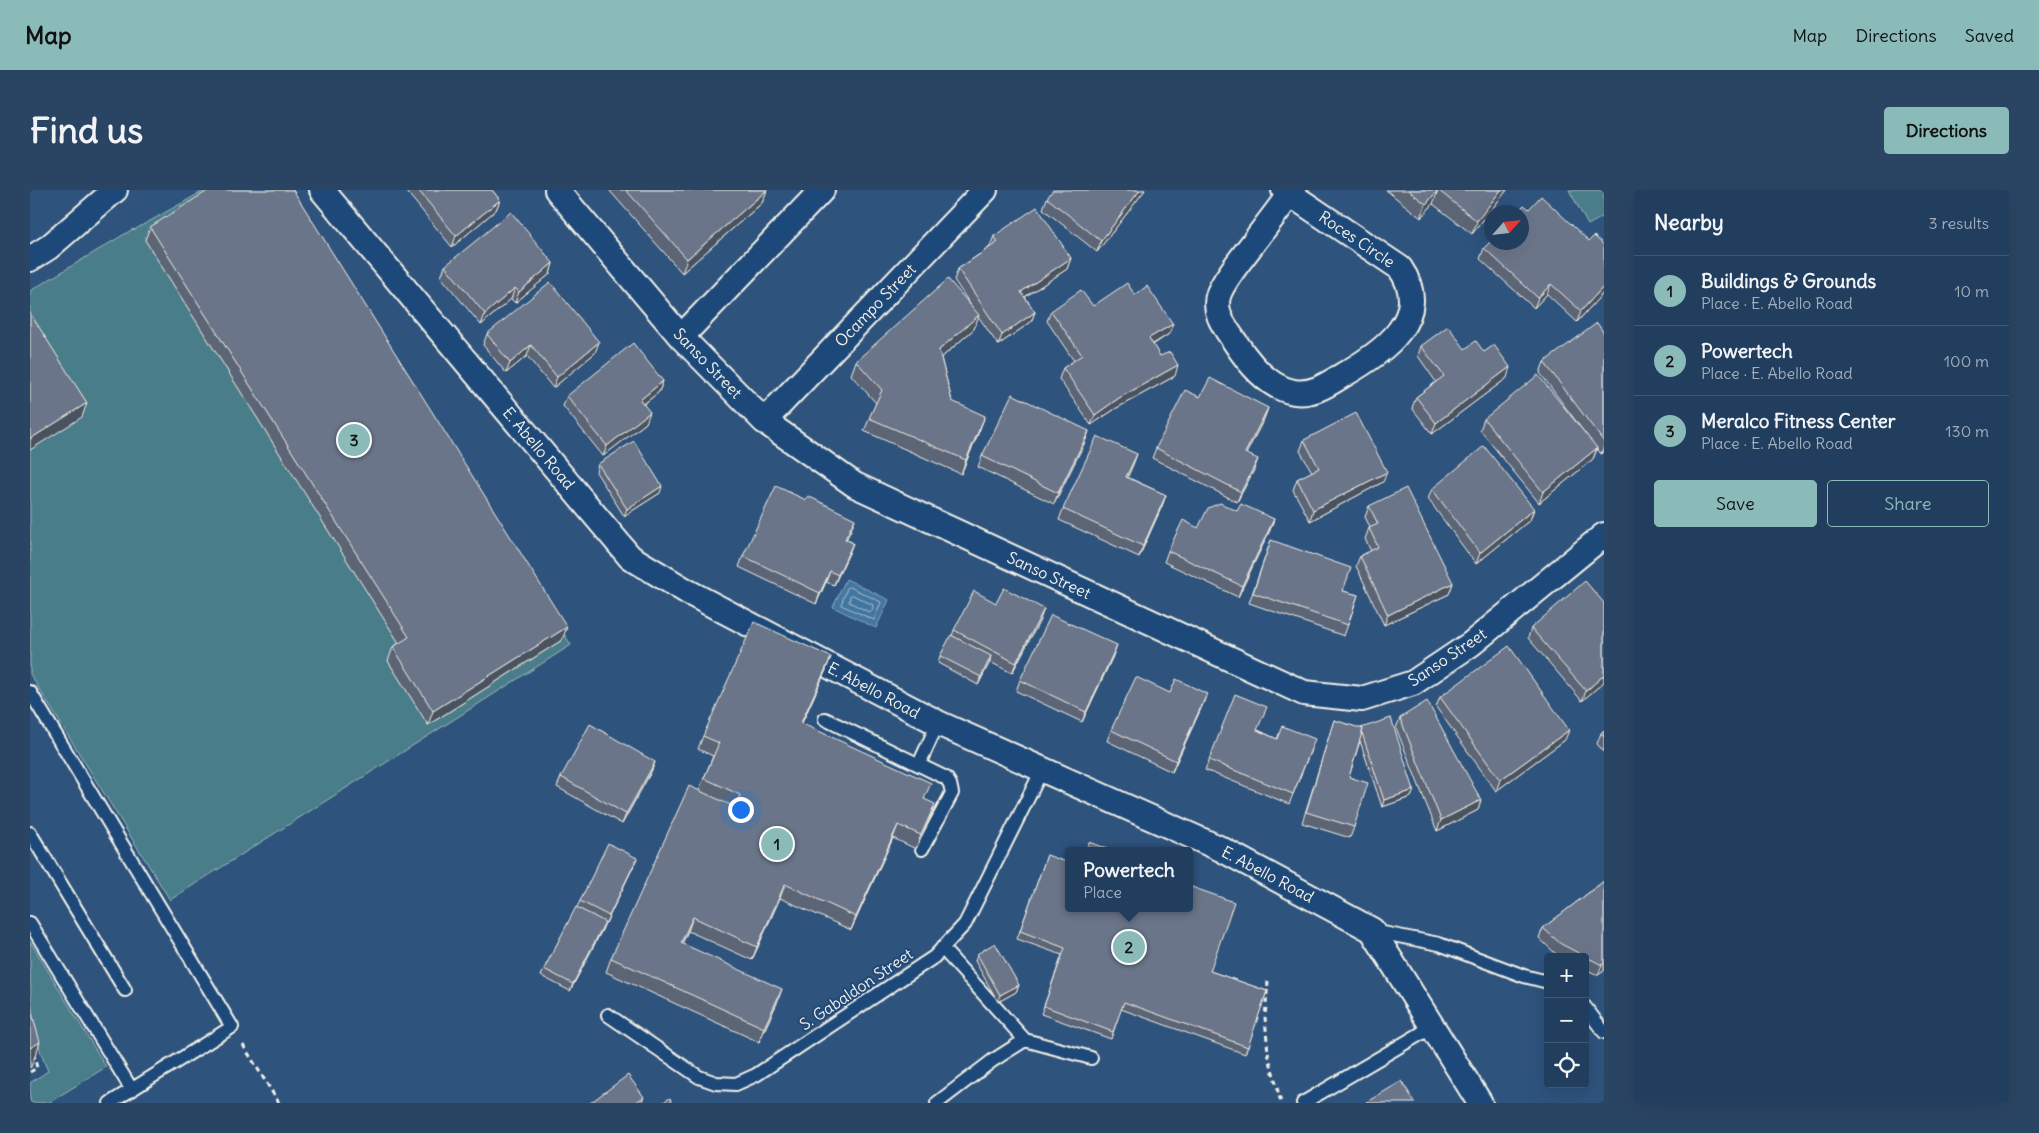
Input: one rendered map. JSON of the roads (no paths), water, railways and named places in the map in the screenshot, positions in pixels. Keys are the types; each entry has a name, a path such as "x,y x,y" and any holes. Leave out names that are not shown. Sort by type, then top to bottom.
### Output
{"street":[{"path":"30,259 49,247 115,190"},
{"name":"E. Abello Road","path":"322,190 630,557 688,592 938,723 1221,849 1372,930"},
{"name":"Sanso Street","path":"557,190 681,337 764,421 855,485 1304,693 1362,699 1413,683 1471,644 1604,535"},
{"path":"681,337 822,190"},
{"name":"Ocampo Street","path":"764,421 985,190"},
{"name":"Roces Circle","path":"1287,192 1400,268 1408,278 1410,294 1406,322 1389,344 1368,361 1316,391 1294,392 1274,384 1255,369 1240,351 1220,318 1216,307 1219,294 1228,278 1287,192"},
{"path":"1372,930 1480,1103"}],"lane":[{"path":"30,692 232,1027 110,1103"},
{"path":"824,718 946,778 952,793 922,849"},
{"path":"919,764 938,723"},
{"name":"S. Gabaldon Street","path":"608,1015 699,1077 716,1083 736,1084 756,1075 934,957 965,924 1042,770"},
{"path":"30,833 124,990"},
{"path":"30,924 132,1090"},
{"path":"1372,930 1439,944 1524,976 1544,981"},
{"path":"942,948 1025,1040 1092,1058"},
{"path":"1589,1012 1604,1032"},
{"path":"1303,1103 1432,1027"},
{"path":"936,1103 992,1061 1025,1040"}],"water":[{"path":"846,579 889,600 876,628 833,607"}],"place":[{"name":"Meralco Fitness Center","path":"354,440"},
{"name":"Buildings & Grounds","path":"777,844"},
{"name":"Powertech","path":"1129,947"}]}
